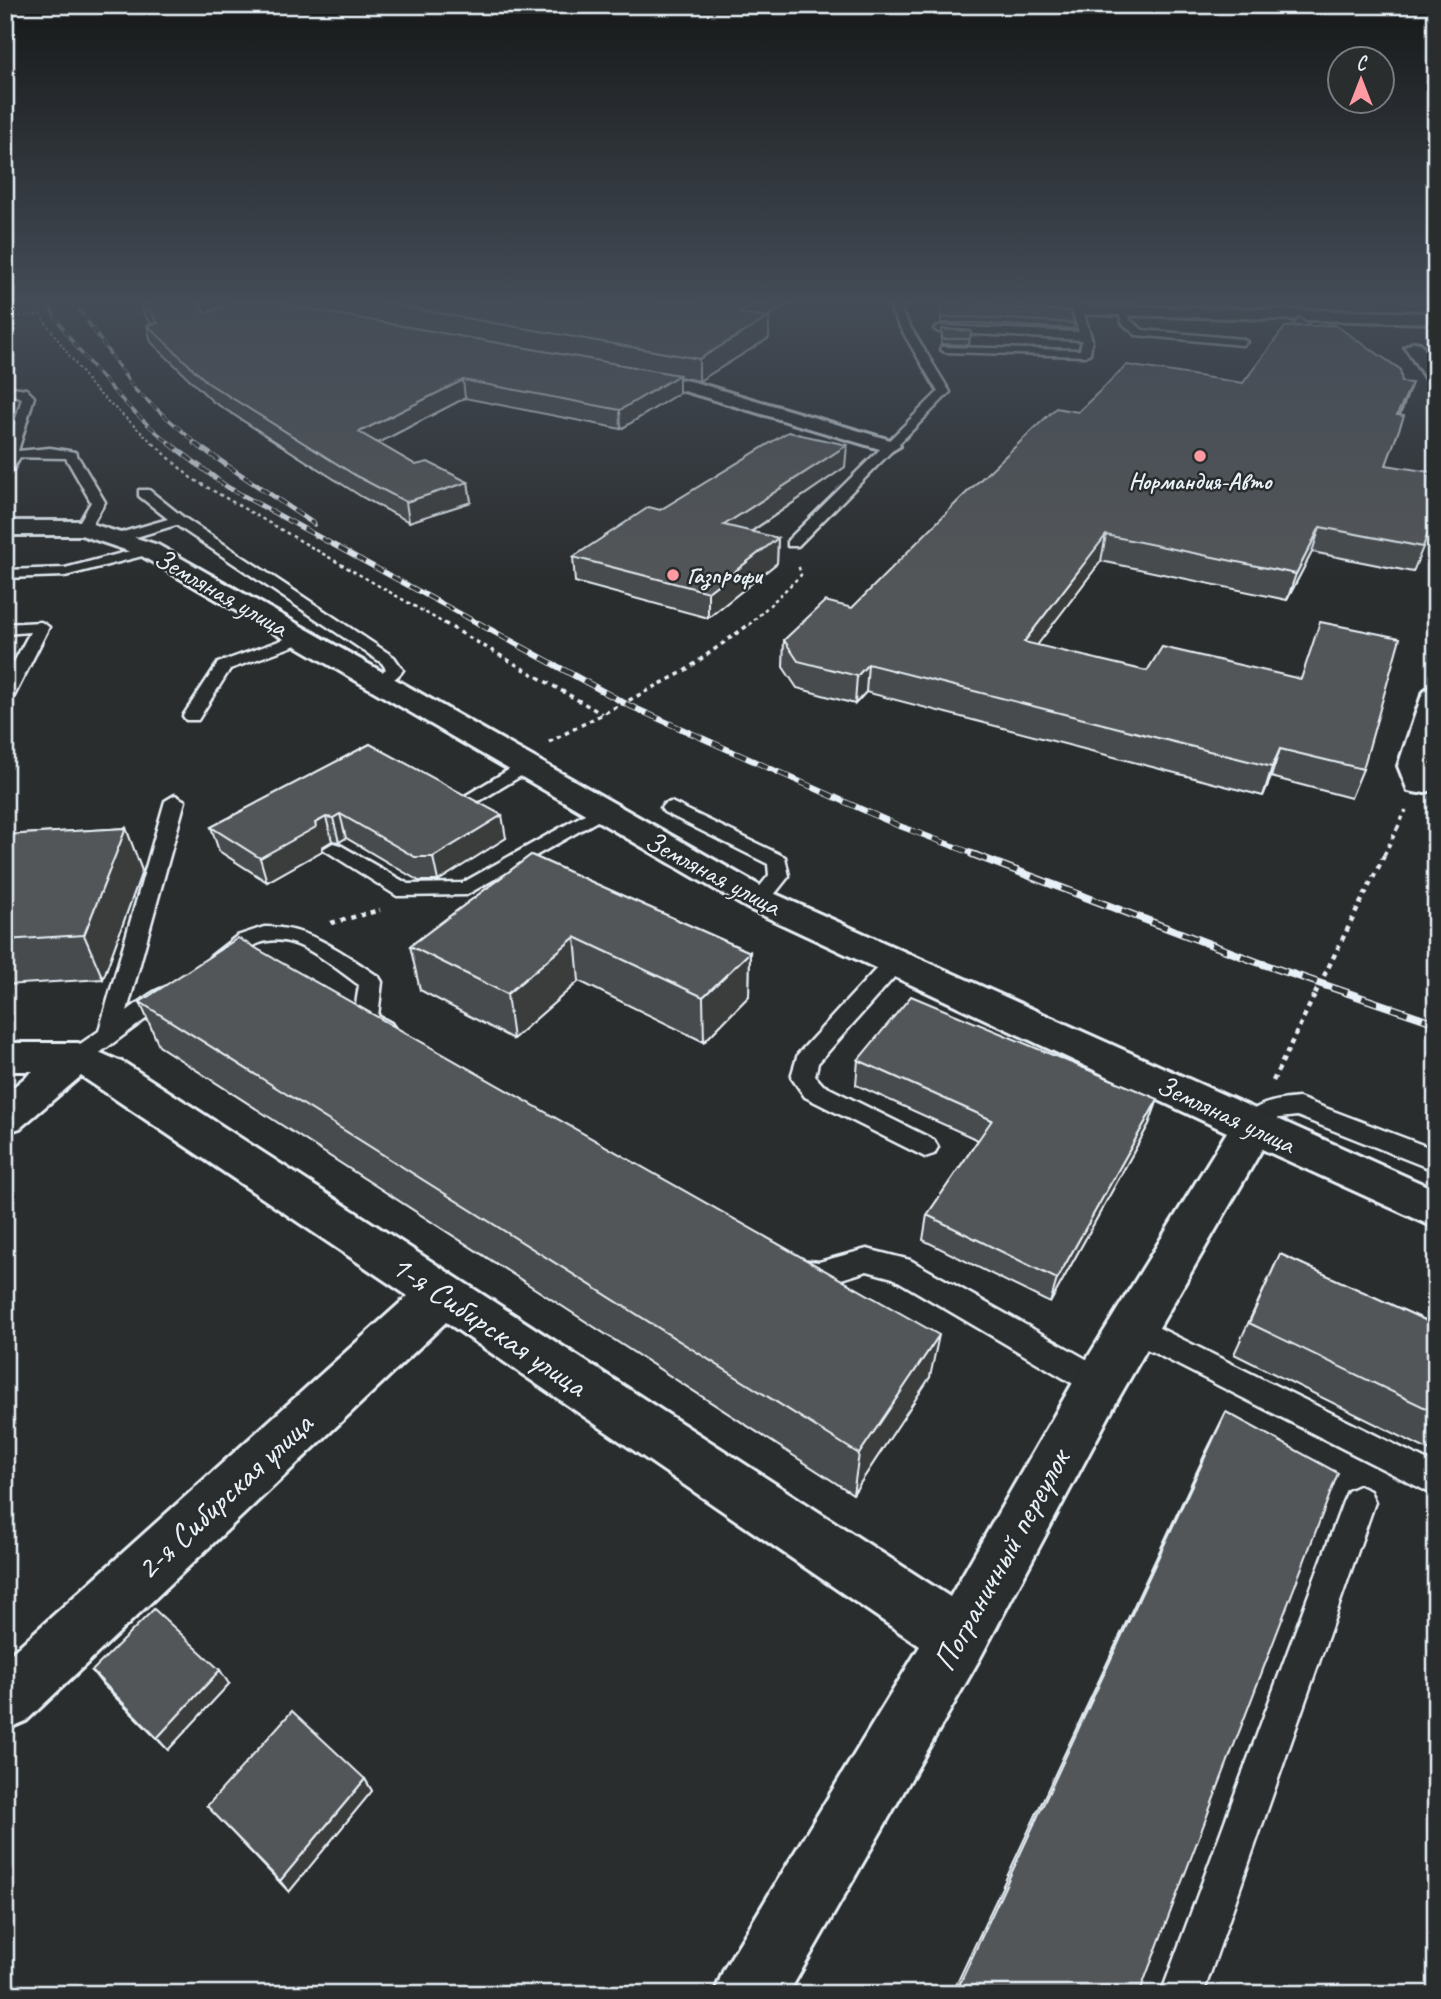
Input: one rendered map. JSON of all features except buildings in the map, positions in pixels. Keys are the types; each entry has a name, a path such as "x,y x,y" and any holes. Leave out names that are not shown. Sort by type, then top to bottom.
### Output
{"street":[{"path":"718,395 890,446"},
{"name":"Земляная улица","path":"5,528 83,528 149,550 301,638 534,755 601,811 759,900 1436,1210"},
{"path":"1423,774 1436,695"},
{"path":"5,1117 93,1046"},
{"name":"1-я Сибирская улица","path":"5,1057 93,1046 112,1073 959,1637"},
{"name":"Пограничный переулок","path":"749,1994 959,1637 1100,1383 1241,1151 1251,1126"},
{"name":"2-я Сибирская улица","path":"5,1700 443,1294"}],"lane":[{"path":"26,395 28,397 8,460 50,452 71,456 98,502 83,528"},
{"path":"793,543 941,395"},
{"path":"144,492 178,520 388,660 395,670 380,680"},
{"path":"118,538 178,520"},
{"path":"5,574 65,572 149,550"},
{"path":"5,629 41,628 5,696"},
{"path":"192,716 224,666 301,638"},
{"path":"474,796 534,755"},
{"path":"93,1046 175,801"},
{"path":"671,808 778,861 779,876 759,900"},
{"path":"333,849 404,891 466,890 601,811"},
{"path":"206,968 249,938 268,932 289,933 371,982 366,1020 402,1041"},
{"path":"896,961 806,1060 803,1077 814,1091 925,1147"},
{"path":"93,1046 184,983"},
{"path":"1251,1126 1273,1109 1299,1107 1436,1161"},
{"path":"771,1258 794,1272 819,1273 867,1260 901,1268 1100,1383"},
{"path":"1133,1328 1436,1481"},
{"path":"1182,1994 1359,1502"}],"path":[{"path":"101,395 191,478 602,714"},
{"path":"534,755 602,714 628,705 727,644 801,575 793,543"},
{"path":"1286,1053 1397,829"}],"railway":[{"path":"118,395 171,444"},
{"path":"141,395 197,444"},
{"path":"169,443 227,487 481,625"},
{"path":"194,443 314,524"},
{"path":"478,623 628,705 897,825 977,855"},
{"path":"972,854 1257,962 1436,1023"}],"place":[{"name":"Нормандия-Авто","path":"1200,456"},
{"name":"Газпрофи","path":"673,575"}]}
